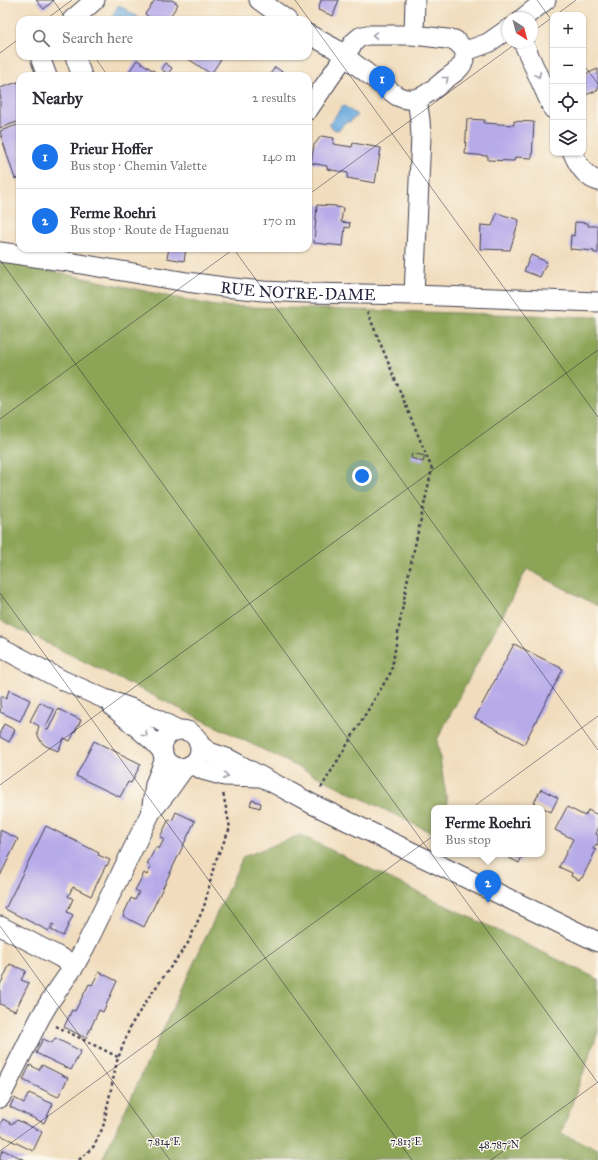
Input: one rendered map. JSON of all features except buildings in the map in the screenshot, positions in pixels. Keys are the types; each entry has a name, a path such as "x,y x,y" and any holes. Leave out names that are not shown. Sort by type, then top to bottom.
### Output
{"street":[{"path":"77,16 95,0"},
{"path":"259,0 281,16"},
{"path":"414,35 415,0"},
{"path":"531,12 546,0"},
{"path":"466,51 488,43 502,33"},
{"path":"312,104 354,42 360,37 367,35 414,35 455,40 466,51"},
{"path":"312,36 334,48 397,96 411,100 417,99 429,92 462,66 466,51"},
{"path":"526,48 550,102"},
{"path":"41,60 46,72"},
{"path":"76,60 81,72"},
{"path":"414,295 421,136 417,99"},
{"path":"574,156 584,172 598,181"},
{"name":"RUE NOTRE-DAME","path":"0,252 224,287 263,291 598,302"},
{"path":"0,647 62,680 105,699 147,714 178,730"},
{"path":"105,699 154,742 171,764 177,767 188,766 225,776 262,777"},
{"path":"0,1098 50,1000 75,965 85,947 151,812 188,766 197,759 200,752 200,745 197,738 192,733 185,730 178,730 171,733 166,738 163,745 164,756 155,784 151,812"},
{"path":"200,745 209,752 229,759 312,804 598,942"},
{"path":"0,926 75,965"}],"path":[{"path":"312,804 391,672 408,577 432,469 364,303 370,294"},
{"path":"79,1160 94,1146 103,1127 118,1058 132,1025 149,997 188,943 204,907 216,862 230,828 222,791 225,776"},
{"path":"40,1018 118,1058"}],"green space":[{"path":"0,260 215,306 598,317 598,606 527,569 437,740 448,805 431,805 431,833 0,620"},
{"path":"300,835 598,979 598,1032 561,1134 598,1149 598,1160 102,1160 243,857"}],"water":[{"path":"119,5 136,16 113,16 112,15"},
{"path":"343,105 357,115 356,118 354,117 350,122 346,122 340,129 335,130 329,125"}],"place":[{"name":"Prieur Hoffer","path":"382,99"},
{"name":"Ferme Roehri","path":"488,903"}]}
